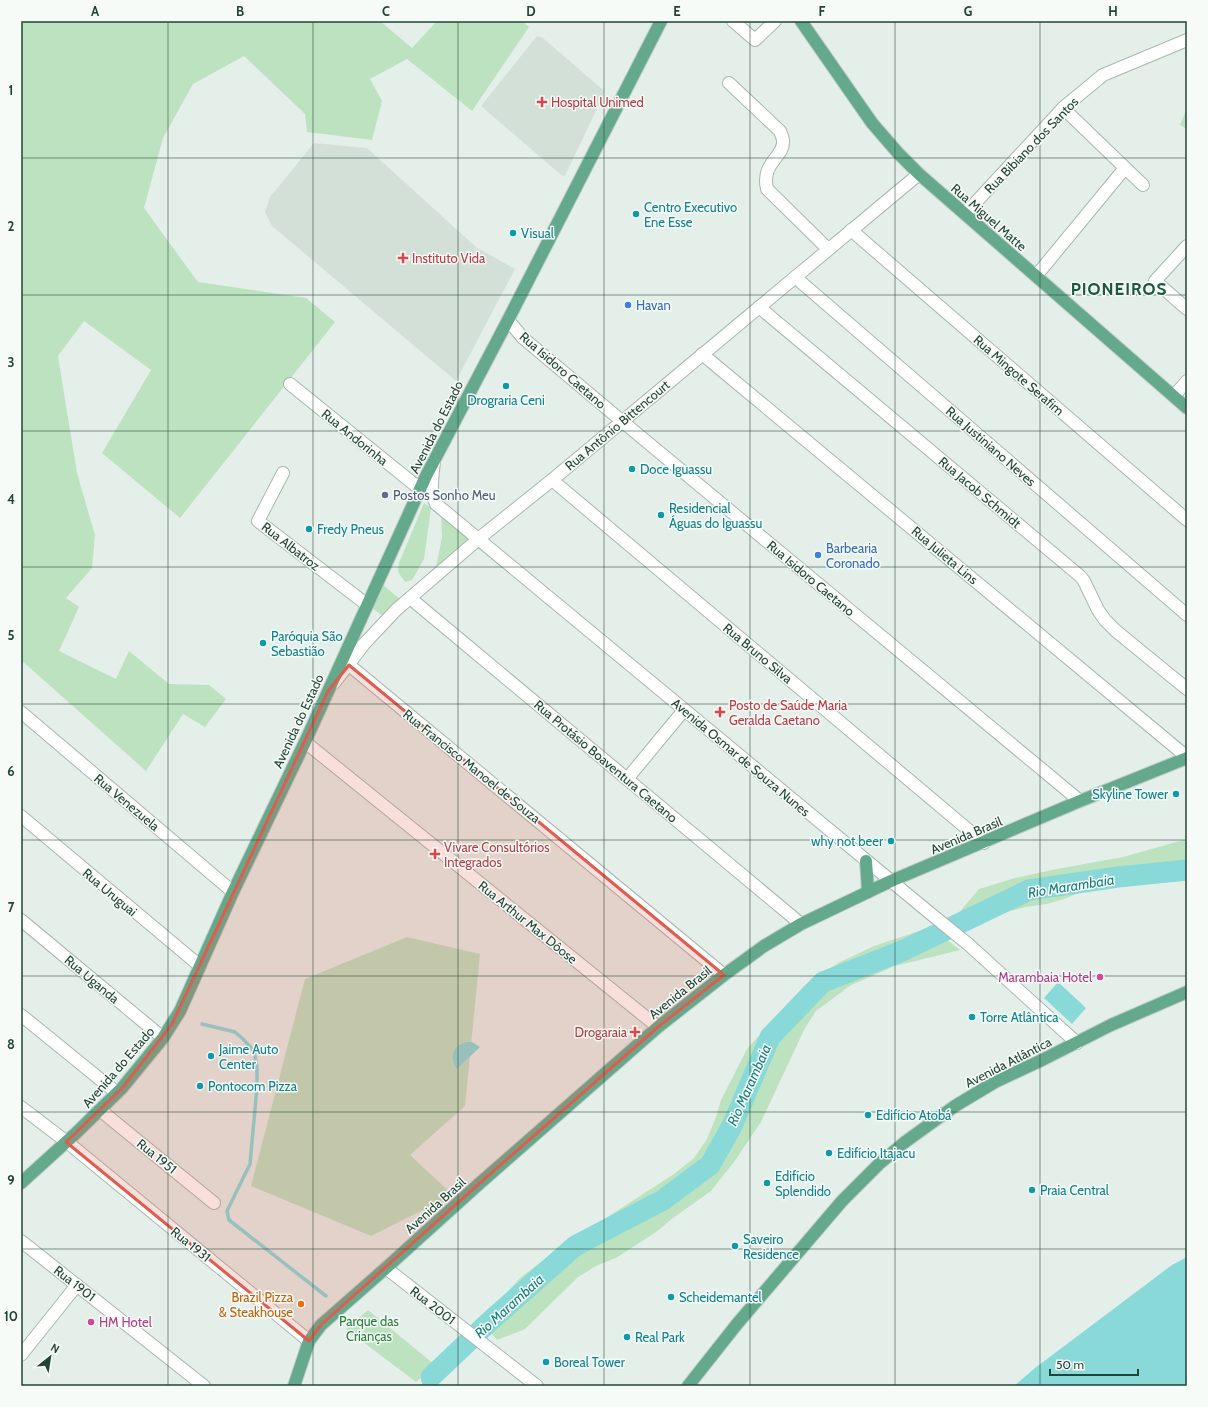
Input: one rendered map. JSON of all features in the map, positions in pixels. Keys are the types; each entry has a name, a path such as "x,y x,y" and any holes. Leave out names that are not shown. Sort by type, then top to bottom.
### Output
{"main road":[{"name":"Avenida do Estado","path":"21,1183 69,1144 117,1093 152,1053 180,1011 233,892 328,691 366,604 420,489 660,21"},
{"name":"Rua Miguel Matte","path":"801,21 872,122 898,153 919,174 1187,408"},
{"name":"Avenida Brasil","path":"294,1386 309,1341 320,1324 386,1268 480,1183 658,1027 724,974 764,946 801,924 891,881 1187,758"},
{"path":"866,861 868,892"},
{"name":"Avenida Atlântica","path":"688,1386 741,1320 842,1201 879,1164 905,1142 955,1106 996,1082 1111,1025 1187,992"}],"street":[{"path":"733,21 755,40 775,21"},
{"name":"Rua Bibiano dos Santos","path":"965,214 1063,108 1103,75 1187,40"},
{"path":"730,83 780,131 783,141 781,148 768,169 765,180 767,189 828,249"},
{"path":"1063,108 1143,185"},
{"path":"1036,276 1125,168"},
{"name":"Rua Antônio Bittencourt","path":"328,691 364,644 396,610 478,540 919,174"},
{"name":"Rua Mingote Serafim","path":"851,230 1187,520"},
{"path":"1187,246 1155,281 1187,309"},
{"name":"Rua Justiniano Neves","path":"795,277 1187,615"},
{"name":"Rua Jacob Schmidt","path":"759,307 1080,576 1105,620 1187,689"},
{"name":"Rua Isidoro Caetano","path":"508,320 523,338 1080,802"},
{"name":"Rua Julieta Lins","path":"702,354 1187,758"},
{"path":"1174,396 1187,381"},
{"name":"Rua Andorinha","path":"290,384 420,489"},
{"name":"Avenida Osmar de Souza Nunes","path":"434,461 432,488 433,498 436,504 968,944 1077,1043"},
{"name":"Rua Albatroz","path":"283,473 258,521 366,604"},
{"name":"Rua Bruno Silva","path":"552,480 984,843"},
{"name":"Rua Protásio Boaventura Caetano","path":"410,598 801,924"},
{"name":"Rua Francisco Manoel de Souza","path":"349,665 724,974"},
{"path":"627,779 684,710"},
{"name":"Rua Venezuela","path":"21,712 233,892"},
{"name":"Rua Arthur Max Dôose","path":"304,742 658,1027"},
{"name":"Rua Uruguai","path":"21,816 200,966"},
{"name":"Rua Uganda","path":"21,920 163,1038"},
{"path":"21,1015 117,1093"},
{"name":"Rua 1931","path":"21,1107 69,1144 309,1341"},
{"name":"Rua 1951","path":"100,1110 214,1202"},
{"name":"Rua 1901","path":"21,1241 204,1386"},
{"name":"Rua 2001","path":"386,1268 536,1386"},
{"path":"21,1355 77,1285"}],"highlighted area":[{"path":"349,665 724,975 658,1027 480,1183 321,1325 309,1341 66,1142 122,1088 172,1024 328,691"}],"shaded area":[{"name":"Hospital Unimed","path":"537,36 543,38 604,92 565,176 561,175 481,106"},
{"name":"Instituto Vida","path":"314,143 367,148 476,247 515,269 456,381 272,226 265,212 270,197"}],"green space":[{"path":"21,21 380,21 412,48 437,21 522,21 529,27 472,111 407,59 370,79 382,101 372,140 307,132 305,114 244,56 193,84 163,138 144,208 198,282 306,298 335,322 180,518 102,453 151,370 84,321 58,356 77,473 95,535 92,568 66,598 79,607 59,651 116,679 129,651 169,684 209,685 226,699 205,727 183,714 146,771 21,660"},
{"path":"1187,108 1187,129 1180,125"},
{"path":"424,503 431,508 424,559 412,580 405,582 398,572 399,563"},
{"path":"441,515 470,539 436,567 442,537"},
{"path":"383,585 400,599 383,616 372,608"},
{"path":"1187,839 1187,873 1144,881 1092,887 1067,898 1047,904 1026,907 985,917 971,926 956,916 979,889 1015,878 1123,857"},
{"path":"931,927 960,950 895,966 851,985 816,1011 804,1030 761,1122 734,1162 711,1191 656,1232 616,1258 598,1265 578,1277 525,1329 497,1340 481,1321 520,1278 558,1249 674,1174 694,1158 707,1139 721,1100 747,1049 804,986 838,963 874,946"},
{"path":"407,937 480,954 465,1106 410,1155 453,1195 371,1236 251,1186 305,979"},
{"name":"Parque das Crianças","path":"368,1310 435,1365 416,1382 346,1329"}],"water":[{"path":"1058,982 1086,1008 1072,1024 1044,998"},
{"path":"467,1042 472,1042 480,1047 457,1069 453,1061 453,1052 458,1046"},
{"path":"1187,1257 1187,1386 1014,1386 1035,1368 1172,1265"}],"waterway":[{"name":"Rio Marambaia","path":"431,1377 489,1322 575,1246 663,1200 710,1165 732,1126 770,1037 823,982 902,951 1029,890 1118,877 1187,870"},
{"name":"Rio Marambaia","path":"202,1024 235,1032 254,1051 257,1067 257,1087 250,1164 227,1211 229,1220 326,1296"},
{"path":"422,1386 431,1377"}],"place":[{"name":"Hospital Unimed","path":"542,102"},
{"name":"Centro Executivo Ene Esse","path":"636,214"},
{"name":"Visual","path":"513,233"},
{"name":"Instituto Vida","path":"403,258"},
{"name":"Havan","path":"628,305"},
{"name":"Drograria Ceni","path":"506,386"},
{"name":"Doce Iguassu","path":"632,469"},
{"name":"Postos Sonho Meu","path":"385,495"},
{"name":"Residencial Águas do Iguassu","path":"661,515"},
{"name":"Fredy Pneus","path":"309,529"},
{"name":"Barbearia Coronado","path":"818,555"},
{"name":"Paróquia São Sebastião","path":"263,643"},
{"name":"Posto de Saúde Maria Geralda Caetano","path":"720,712"},
{"name":"Skyline Tower","path":"1176,794"},
{"name":"why not beer","path":"891,841"},
{"name":"Vivare Consultórios Integrados","path":"435,854"},
{"name":"Marambaia Hotel","path":"1100,977"},
{"name":"Torre Atlântica","path":"972,1017"},
{"name":"Drogaraia","path":"635,1032"},
{"name":"Jaime Auto Center","path":"211,1056"},
{"name":"Pontocom Pizza","path":"200,1086"},
{"name":"Edifício Atobá","path":"868,1115"},
{"name":"Edifício Itajacu","path":"829,1153"},
{"name":"Edifício Splendido","path":"767,1183"},
{"name":"Praia Central","path":"1032,1190"},
{"name":"Saveiro Residence","path":"735,1246"},
{"name":"Scheidemantel","path":"671,1297"},
{"name":"Brazil Pizza & Steakhouse","path":"301,1304"},
{"name":"HM Hotel","path":"91,1322"},
{"name":"Real Park","path":"627,1337"},
{"name":"Boreal Tower","path":"546,1362"}],"district":[{"name":"PIONEIROS","path":"1119,289"}]}
